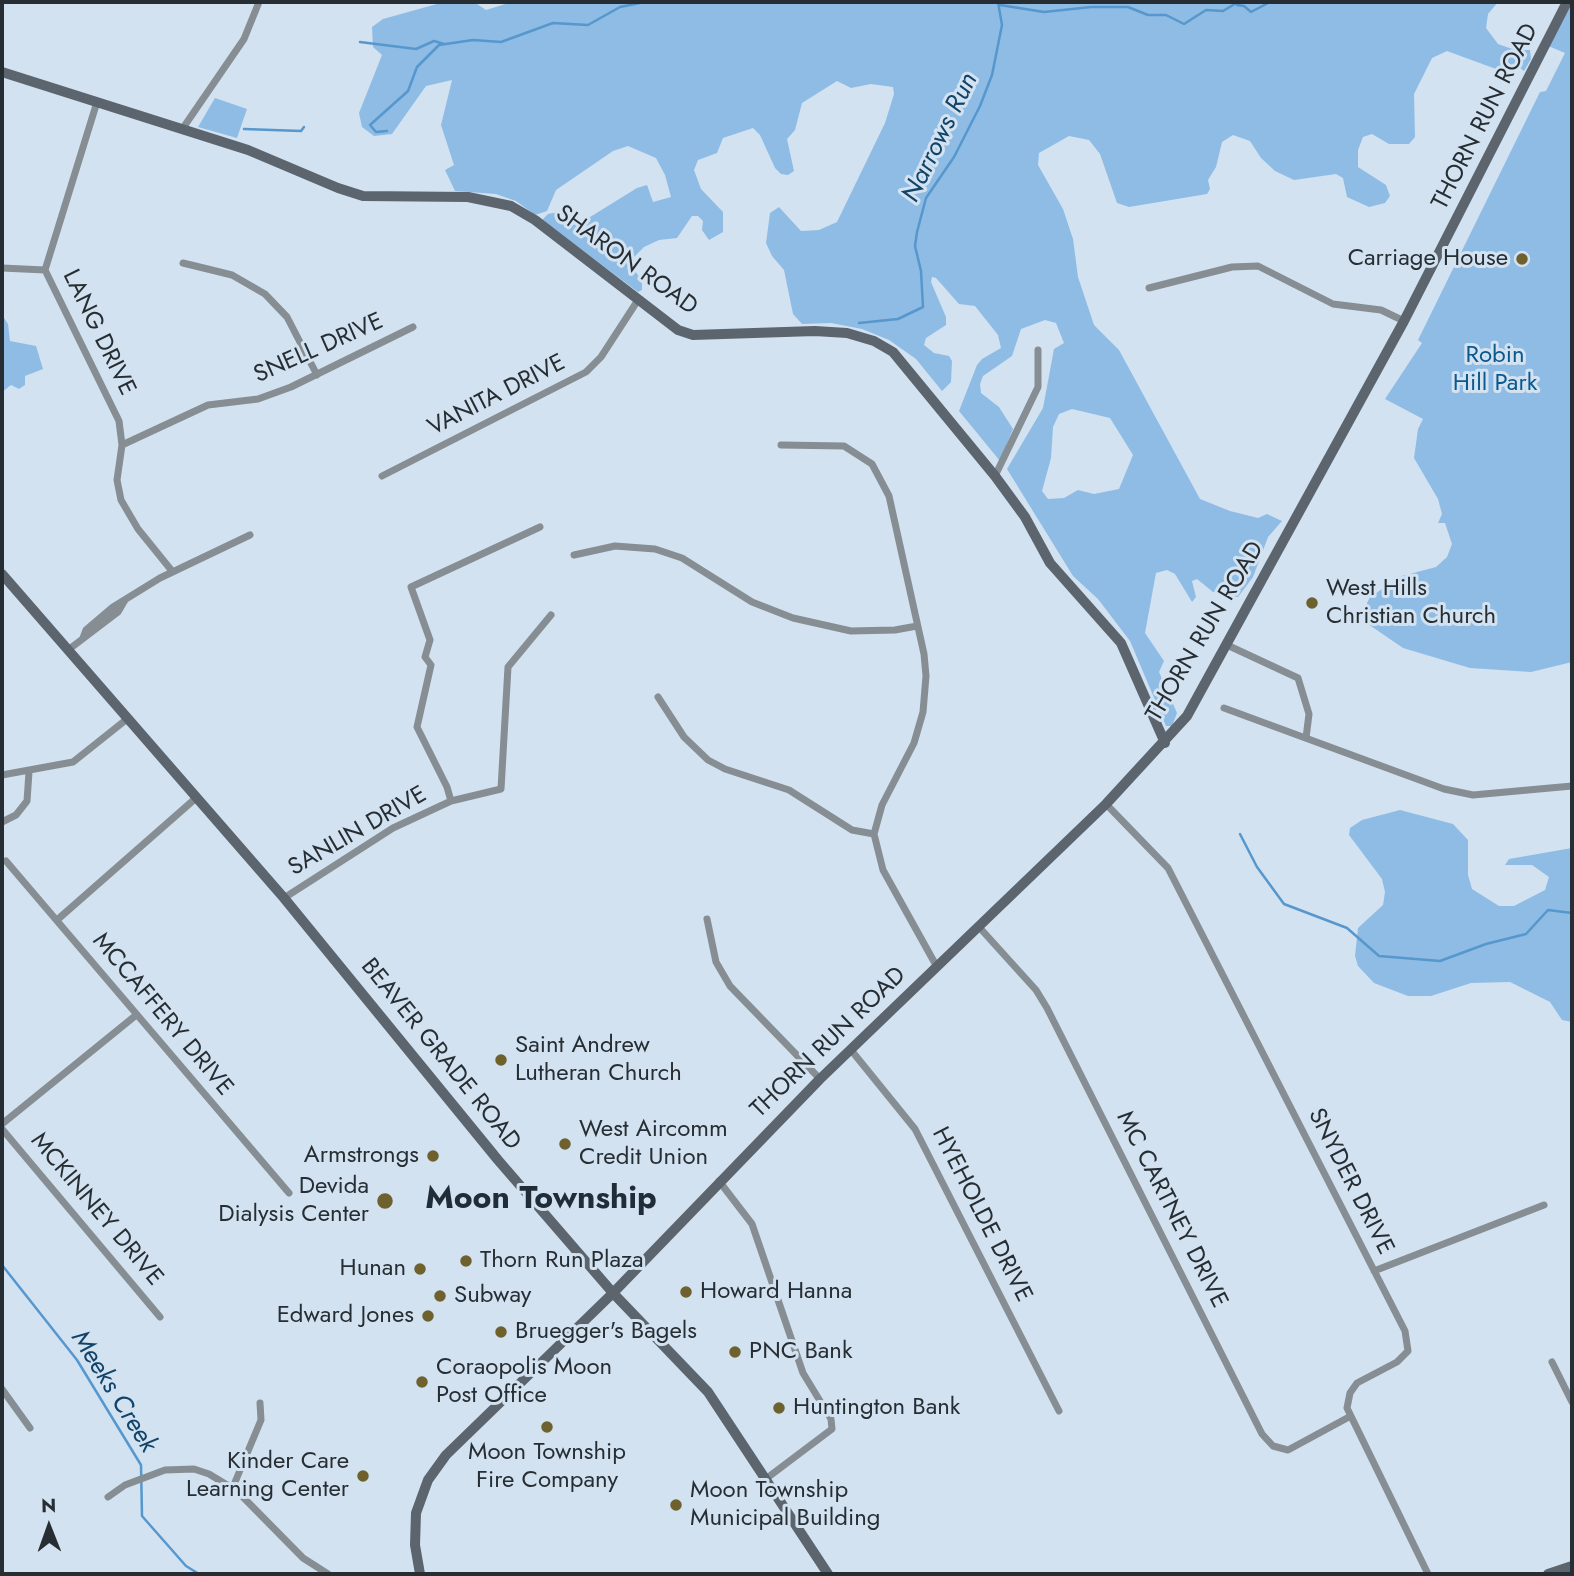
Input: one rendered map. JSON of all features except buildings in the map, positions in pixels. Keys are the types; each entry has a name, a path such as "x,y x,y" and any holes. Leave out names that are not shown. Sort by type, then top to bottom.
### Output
{"street":[{"path":"183,128 244,39 259,2"},
{"name":"THORN RUN ROAD","path":"420,1574 415,1545 416,1513 433,1473 454,1447 613,1293 820,1079 1105,804 1165,743 1187,716 1404,321 1567,2"},
{"name":"SHARON ROAD","path":"2,72 183,128 363,196 468,197 511,206 535,220 678,330 693,335 815,331 847,333 874,341 893,352 995,476 1025,517 1050,563 1121,643 1165,743"},
{"name":"LANG DRIVE","path":"97,103 44,270 121,427 122,444 117,480 121,500 138,529 172,571"},
{"path":"183,263 232,275 265,294 287,317 317,375"},
{"path":"1149,288 1226,268 1253,265 1333,304 1381,310 1404,321"},
{"path":"2,268 44,270"},
{"name":"VANITA DRIVE","path":"383,476 586,372 601,357 638,300"},
{"name":"SNELL DRIVE","path":"122,444 198,408 266,397 413,327"},
{"path":"995,476 1038,387 1038,350"},
{"path":"781,445 844,446 866,458 878,471 892,505 926,676 923,712 914,743 882,805 874,834 883,870 937,967"},
{"name":"SANLIN DRIVE","path":"451,801 447,787 417,727 431,665 425,657 430,640 411,587 540,527"},
{"path":"68,650 83,638 92,635 118,612 125,600 172,571 250,535"},
{"path":"574,555 615,546 654,549 682,558 759,606 793,618 851,631 895,630 918,626"},
{"name":"BEAVER GRADE ROAD","path":"2,574 284,898 498,1160 613,1293 708,1392 828,1574"},
{"name":"SANLIN DRIVE","path":"284,898 393,828 451,801 501,789 508,667 551,615"},
{"path":"1227,645 1298,678 1309,713 1306,738"},
{"path":"658,698 684,737 708,760 725,769 789,790 852,830 874,834"},
{"path":"1224,708 1444,789 1473,795 1572,786"},
{"path":"2,775 29,772 78,759 127,719"},
{"path":"2,822 16,815 27,801 29,772"},
{"path":"57,920 196,798"},
{"name":"SNYDER DRIVE","path":"1105,804 1168,868 1405,1331 1408,1352 1398,1362 1352,1387 1348,1399 1349,1417"},
{"name":"MCCAFFERY DRIVE","path":"6,861 135,1016 289,1193"},
{"path":"707,919 716,962 730,986 820,1079"},
{"name":"MC CARTNEY DRIVE","path":"979,927 1036,990 1047,1008 1262,1434 1273,1446 1288,1450 1349,1417"},
{"path":"2,1127 135,1016"},
{"name":"HYEHOLDE DRIVE","path":"851,1050 915,1129 1059,1411"},
{"name":"MCKINNEY DRIVE","path":"2,1127 160,1317"},
{"path":"719,1181 752,1224 803,1373 831,1419 832,1429 767,1478"},
{"path":"1374,1271 1544,1205"},
{"path":"1552,1362 1572,1402"},
{"path":"2,1389 30,1428"},
{"path":"233,1488 261,1420 260,1402"},
{"path":"1349,1417 1428,1574"},
{"path":"108,1497 135,1480 174,1469 209,1474 233,1488 303,1558 328,1574"},
{"path":"1548,1574 1572,1566"}],"green space":[{"path":"444,2 474,2 486,10 512,2 1498,2 1488,14 1486,28 1498,44 1515,50 1530,50 1531,59 1524,71 1515,64 1496,69 1447,51 1432,58 1414,94 1415,137 1409,144 1389,144 1372,134 1363,137 1358,150 1358,167 1386,185 1390,196 1385,203 1369,207 1347,197 1343,178 1336,174 1294,180 1275,171 1261,158 1250,141 1233,135 1222,142 1216,167 1208,180 1210,189 1207,194 1129,207 1117,203 1100,154 1089,140 1069,136 1039,153 1038,165 1063,209 1073,239 1078,277 1094,325 1119,350 1200,499 1230,511 1258,518 1267,514 1282,521 1268,537 1253,577 1238,597 1213,592 1197,579 1192,581 1196,597 1192,602 1175,574 1167,570 1156,573 1145,633 1164,661 1159,672 1177,713 1172,726 1166,726 1130,641 1098,599 1073,576 1007,469 1043,408 1054,349 1064,343 1056,323 1045,320 1021,329 1012,356 983,376 981,393 999,407 1013,429 1000,461 959,411 977,365 1001,348 998,335 975,306 959,304 936,278 932,277 931,282 946,317 946,325 926,338 924,345 934,353 949,356 952,361 951,382 942,391 916,359 889,340 862,329 831,323 802,324 793,314 784,270 772,256 766,243 770,213 779,207 801,231 819,230 837,222 885,123 894,94 893,87 871,84 851,88 837,81 802,103 795,130 787,139 794,171 788,175 781,174 775,168 760,135 753,128 723,138 717,153 698,160 694,170 701,189 723,212 723,232 709,240 702,230 703,221 698,216 692,216 677,238 659,240 644,247 634,257 634,270 642,280 642,290 638,292 542,220 548,214 558,212 569,226 582,222 637,188 647,185 653,202 671,197 665,175 656,158 628,146 613,151 556,190 547,211 535,215 516,201 496,194 455,191 445,170 454,165 441,125 452,80 426,86 392,134 374,136 362,127 359,113 382,55 373,47 372,27 383,19","holes":["1072,409 1110,418 1133,455 1119,489 1094,494 1078,490 1064,498 1048,499 1042,491 1051,458 1053,427 1059,414"]},
{"name":"Robin Hill Park","path":"1567,2 1572,2 1572,662 1531,672 1470,668 1403,648 1368,624 1367,603 1370,597 1402,576 1436,567 1447,557 1452,544 1445,523 1438,523 1442,514 1438,499 1414,458 1418,429 1423,419 1385,399 1422,343 1418,340 1540,92 1546,91 1565,53 1546,45"},
{"path":"215,98 247,109 237,138 198,127"},
{"path":"2,315 8,324 10,341 36,346 43,369 25,376 25,385 19,389 11,385 2,392"},
{"path":"1400,810 1453,824 1468,840 1468,875 1472,889 1499,906 1514,906 1545,890 1549,877 1532,865 1505,865 1509,859 1572,848 1572,1022 1562,1020 1550,1002 1510,982 1471,983 1431,996 1408,996 1374,983 1358,966 1355,956 1358,928 1383,905 1385,892 1382,879 1349,835 1350,828 1362,820"}],"waterway":[{"path":"387,131 376,132 370,125 408,91 417,67 439,45 473,40 501,42 553,23 588,25 620,7 645,2"},
{"name":"Narrows Run","path":"859,323 898,319 923,307 921,271 915,246 917,232 926,198 954,157 980,106 992,75 1002,25 998,2"},
{"path":"1000,5 1044,12 1091,7 1128,7 1148,15 1166,15 1184,24 1206,10 1223,11 1238,2"},
{"path":"1237,5 1244,6 1251,12 1270,2"},
{"path":"360,42 416,49 434,41 444,44"},
{"path":"244,129 301,131 304,127"},
{"path":"1240,834 1257,867 1284,904 1347,928 1379,956 1440,961 1486,944 1526,934 1548,910 1572,913"},
{"name":"Meeks Creek","path":"2,1265 77,1360 141,1465 142,1516 186,1566 199,1574"}],"place":[{"name":"Carriage House","path":"1522,259"},
{"name":"West Hills Christian Church","path":"1312,603"},
{"name":"Saint Andrew Lutheran Church","path":"501,1060"},
{"name":"West Aircomm Credit Union","path":"565,1144"},
{"name":"Armstrongs","path":"433,1156"},
{"name":"Devida Dialysis Center","path":"385,1201"},
{"name":"Thorn Run Plaza","path":"466,1261"},
{"name":"Hunan","path":"420,1269"},
{"name":"Howard Hanna","path":"686,1292"},
{"name":"Subway","path":"440,1296"},
{"name":"Edward Jones","path":"428,1316"},
{"name":"Bruegger's Bagels","path":"501,1332"},
{"name":"PNC Bank","path":"735,1352"},
{"name":"Coraopolis Moon Post Office","path":"422,1382"},
{"name":"Huntington Bank","path":"779,1408"},
{"name":"Moon Township Fire Company","path":"547,1427"},
{"name":"Kinder Care Learning Center","path":"363,1476"},
{"name":"Moon Township Municipal Building","path":"676,1505"}],"district":[{"name":"Moon Township","path":"541,1200"}]}
